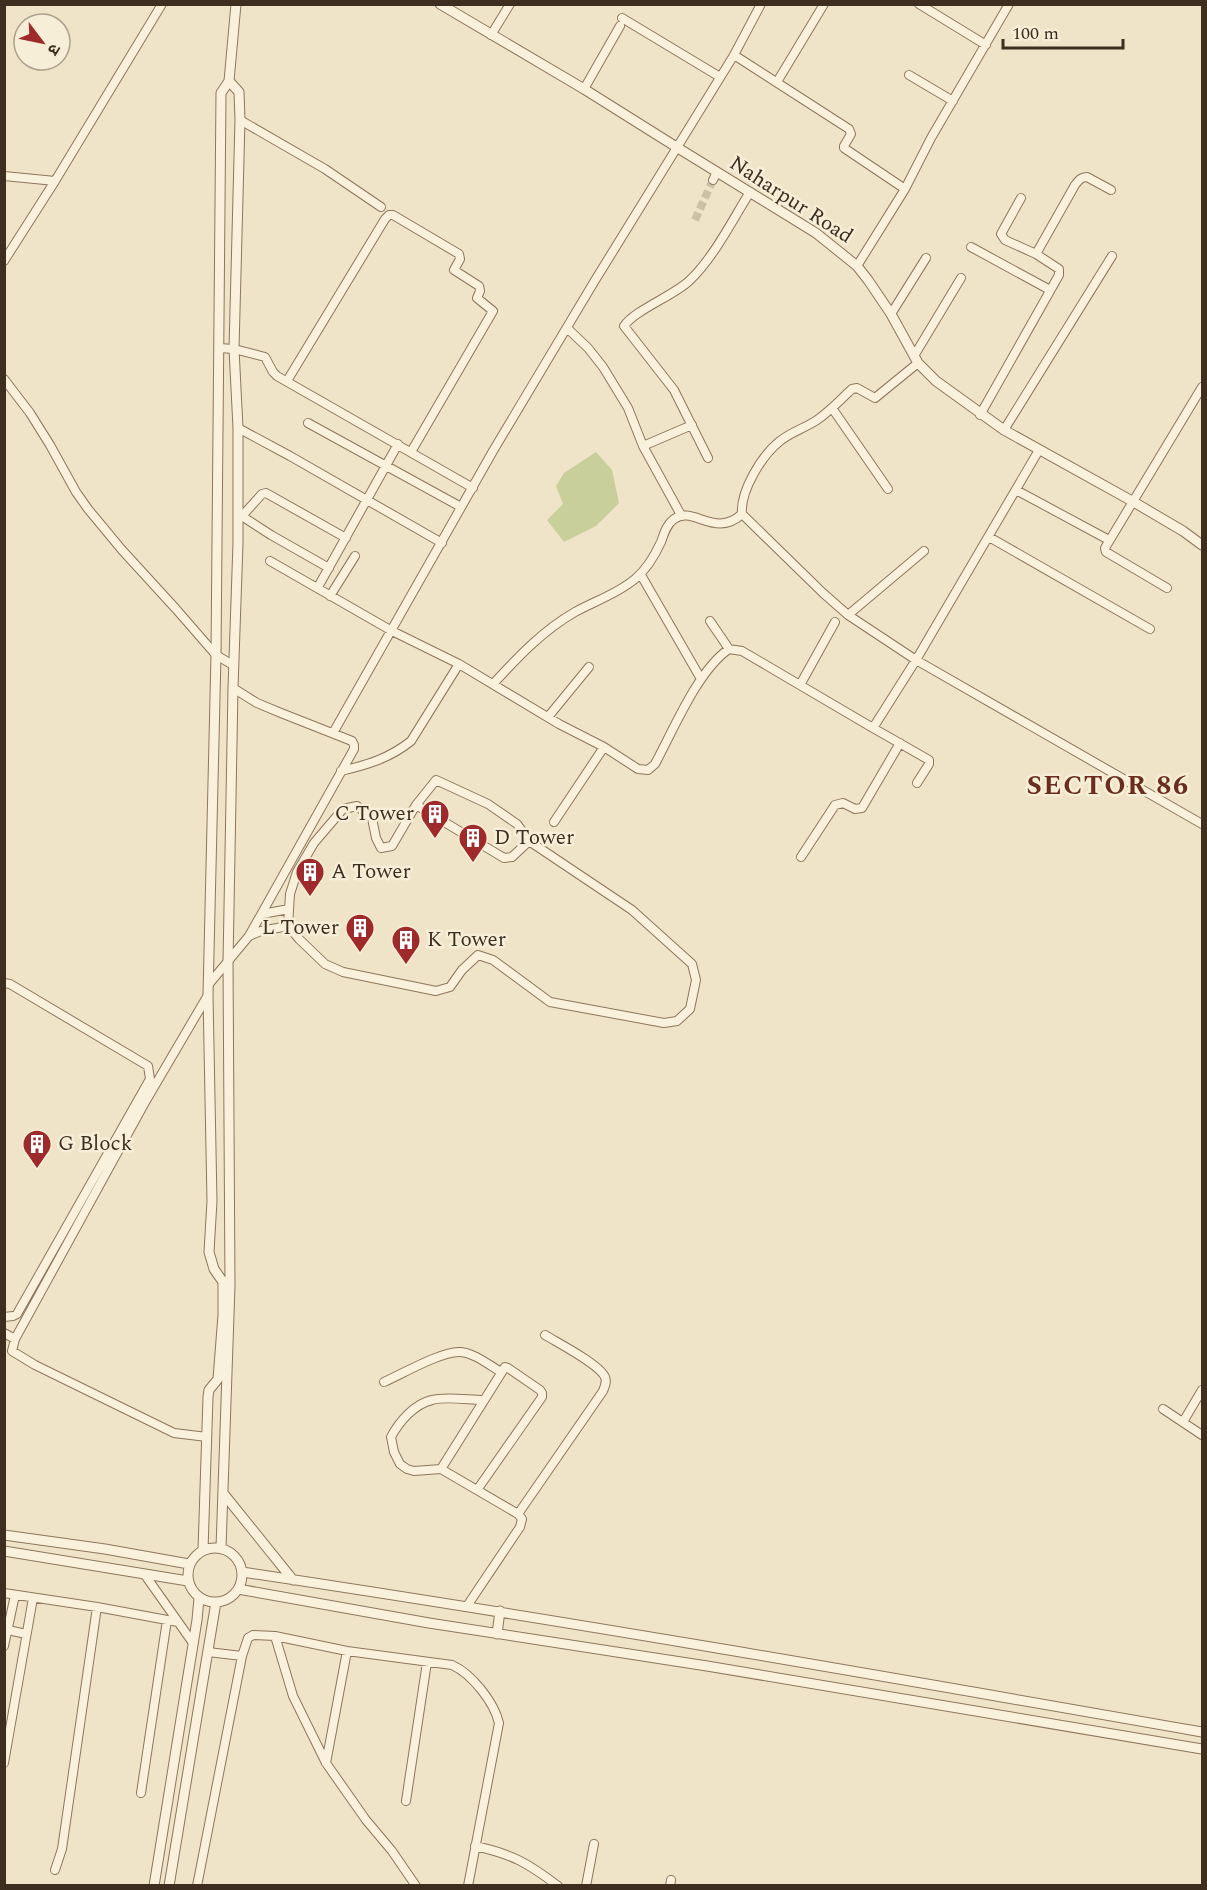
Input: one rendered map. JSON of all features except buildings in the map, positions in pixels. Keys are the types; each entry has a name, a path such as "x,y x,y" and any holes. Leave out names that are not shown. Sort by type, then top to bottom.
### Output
{"street":[{"path":"4,261 162,4"},
{"path":"203,1550 208,1396 209,1390 218,1379 223,1316 223,1282 214,1269 209,1252 212,1201 208,995 216,655 221,93 229,81 236,4"},
{"name":"Naharpur Road","path":"440,4 584,89 678,148 715,176 750,192 816,233 857,266 879,293 916,359 936,381 980,415 1004,430 1132,501 1203,545"},
{"path":"491,35 510,4"},
{"path":"333,732 472,488 594,282 734,55 761,4"},
{"path":"777,82 824,4"},
{"path":"919,4 986,45"},
{"path":"857,266 905,189 1010,4"},
{"path":"584,89 621,22 720,77"},
{"path":"734,55 849,129 851,134 844,148 905,189"},
{"path":"909,75 953,101"},
{"path":"221,1548 230,1285 228,963 232,688 240,515 234,350 240,120 239,92 229,81"},
{"path":"240,120 325,169 381,207"},
{"path":"4,176 55,181"},
{"path":"1036,254 1079,179 1088,177 1111,190"},
{"path":"708,458 671,385 624,326 634,316 691,280 750,192"},
{"path":"980,415 1059,275 1059,269 1036,254 1005,240 1001,234 1021,198"},
{"path":"287,381 385,219 393,215 459,254 460,259 454,270 479,286 477,300 493,311 411,452"},
{"path":"971,247 1050,290"},
{"path":"1004,430 1112,256"},
{"path":"891,314 926,258"},
{"path":"961,278 916,359 879,397 871,398 855,388 818,419 788,435 772,448 745,491 741,504 742,514 848,615 916,660 1203,824"},
{"path":"567,328 596,357 628,408 644,446 681,515"},
{"path":"219,348 265,357 273,372 287,381 472,488"},
{"path":"4,379 35,421 88,509 216,655 233,665"},
{"path":"1167,588 1106,552 1105,548 1203,387"},
{"path":"832,408 888,489"},
{"path":"308,423 461,507"},
{"path":"644,446 692,425"},
{"path":"238,428 442,543"},
{"path":"318,587 398,444"},
{"path":"873,728 916,660 1039,450"},
{"path":"1016,490 1109,540"},
{"path":"240,515 262,494 266,493 346,538"},
{"path":"493,684 525,649 556,624 614,593 640,574 651,560 669,524 675,518 681,515 718,524 736,520 742,514"},
{"path":"240,515 329,568"},
{"path":"988,537 1150,629"},
{"path":"848,615 924,551"},
{"path":"330,596 355,556"},
{"path":"270,561 392,631 459,664 638,769 648,770 655,764 701,679 718,656 729,649 742,651 929,760 929,764 917,783"},
{"path":"640,574 701,679"},
{"path":"710,621 729,649"},
{"path":"800,685 835,622"},
{"path":"341,771 373,764 411,741 459,664"},
{"path":"548,717 589,667"},
{"path":"209,984 249,936 354,749 352,741 266,706 232,688"},
{"path":"801,856 835,805 843,803 855,809 862,808 900,743"},
{"path":"554,822 604,747"},
{"path":"436,780 488,804 517,824 529,841 632,910 692,964 696,980 690,1009 677,1021 664,1023 550,1002 493,960 478,955 462,970 450,987 436,991 343,972 326,964 288,926 290,894 297,872 314,843 343,809 357,806 372,818 376,838 381,848 392,846 416,805 436,780"},
{"path":"416,805 504,858 512,857 529,841"},
{"path":"262,914 289,909"},
{"path":"249,936 261,931 288,926"},
{"path":"4,983 10,984 148,1066 150,1072 150,1079 17,1314 4,1317"},
{"path":"207,1437 174,1432 35,1365 14,1353 12,1348 144,1104 208,995"},
{"path":"4,1333 15,1339"},
{"path":"519,1514 603,1391 606,1383 604,1376 596,1367 544,1335"},
{"path":"384,1382 443,1355 459,1352 469,1354 501,1372"},
{"path":"441,1469 501,1372 505,1367 508,1368 540,1390 543,1393 542,1397 477,1490"},
{"path":"1183,1422 1203,1390"},
{"path":"467,1606 520,1527 522,1519 519,1514 441,1469 414,1471 407,1469 400,1464 391,1444 391,1437 397,1426 418,1405 433,1399 484,1400"},
{"path":"1163,1409 1203,1435"},
{"path":"223,1493 294,1580"},
{"path":"4,1535 105,1549 189,1564"},
{"path":"212,1547 221,1548 235,1556 242,1572 238,1589 225,1600 207,1602 199,1598 190,1588 187,1572 189,1564 203,1550 212,1547"},
{"path":"4,1551 188,1581"},
{"path":"242,1572 500,1611 936,1684 1203,1732"},
{"path":"145,1575 193,1643"},
{"path":"238,1589 497,1634 846,1689 1203,1749"},
{"path":"4,1593 178,1622"},
{"path":"4,1646 15,1594"},
{"path":"4,1763 33,1598"},
{"path":"154,1886 199,1598"},
{"path":"169,1886 216,1602"},
{"path":"55,1870 62,1849 98,1607"},
{"path":"497,1634 500,1611"},
{"path":"141,1793 167,1620"},
{"path":"197,1620 212,1623"},
{"path":"8,1630 26,1634"},
{"path":"197,1886 242,1656 248,1638 253,1635 275,1636 347,1651 452,1665 464,1670 474,1680 499,1723 468,1886"},
{"path":"275,1636 293,1696 326,1763 416,1886"},
{"path":"326,1763 347,1651"},
{"path":"208,1652 242,1656"},
{"path":"406,1801 427,1662"},
{"path":"586,1886 594,1844"},
{"path":"475,1846 514,1857 539,1871 558,1886"}],"green space":[{"path":"596,452 612,470 619,503 596,526 564,542 547,520 563,504 556,486 564,473"}],"tunnel":[{"path":"695,220 713,180"}],"place":[{"name":"C Tower","path":"435,840"},
{"name":"D Tower","path":"473,864"},
{"name":"A Tower","path":"310,898"},
{"name":"L Tower","path":"360,954"},
{"name":"K Tower","path":"406,966"},
{"name":"G Block","path":"37,1170"}],"district":[{"name":"SECTOR 86","path":"1108,786"}]}
